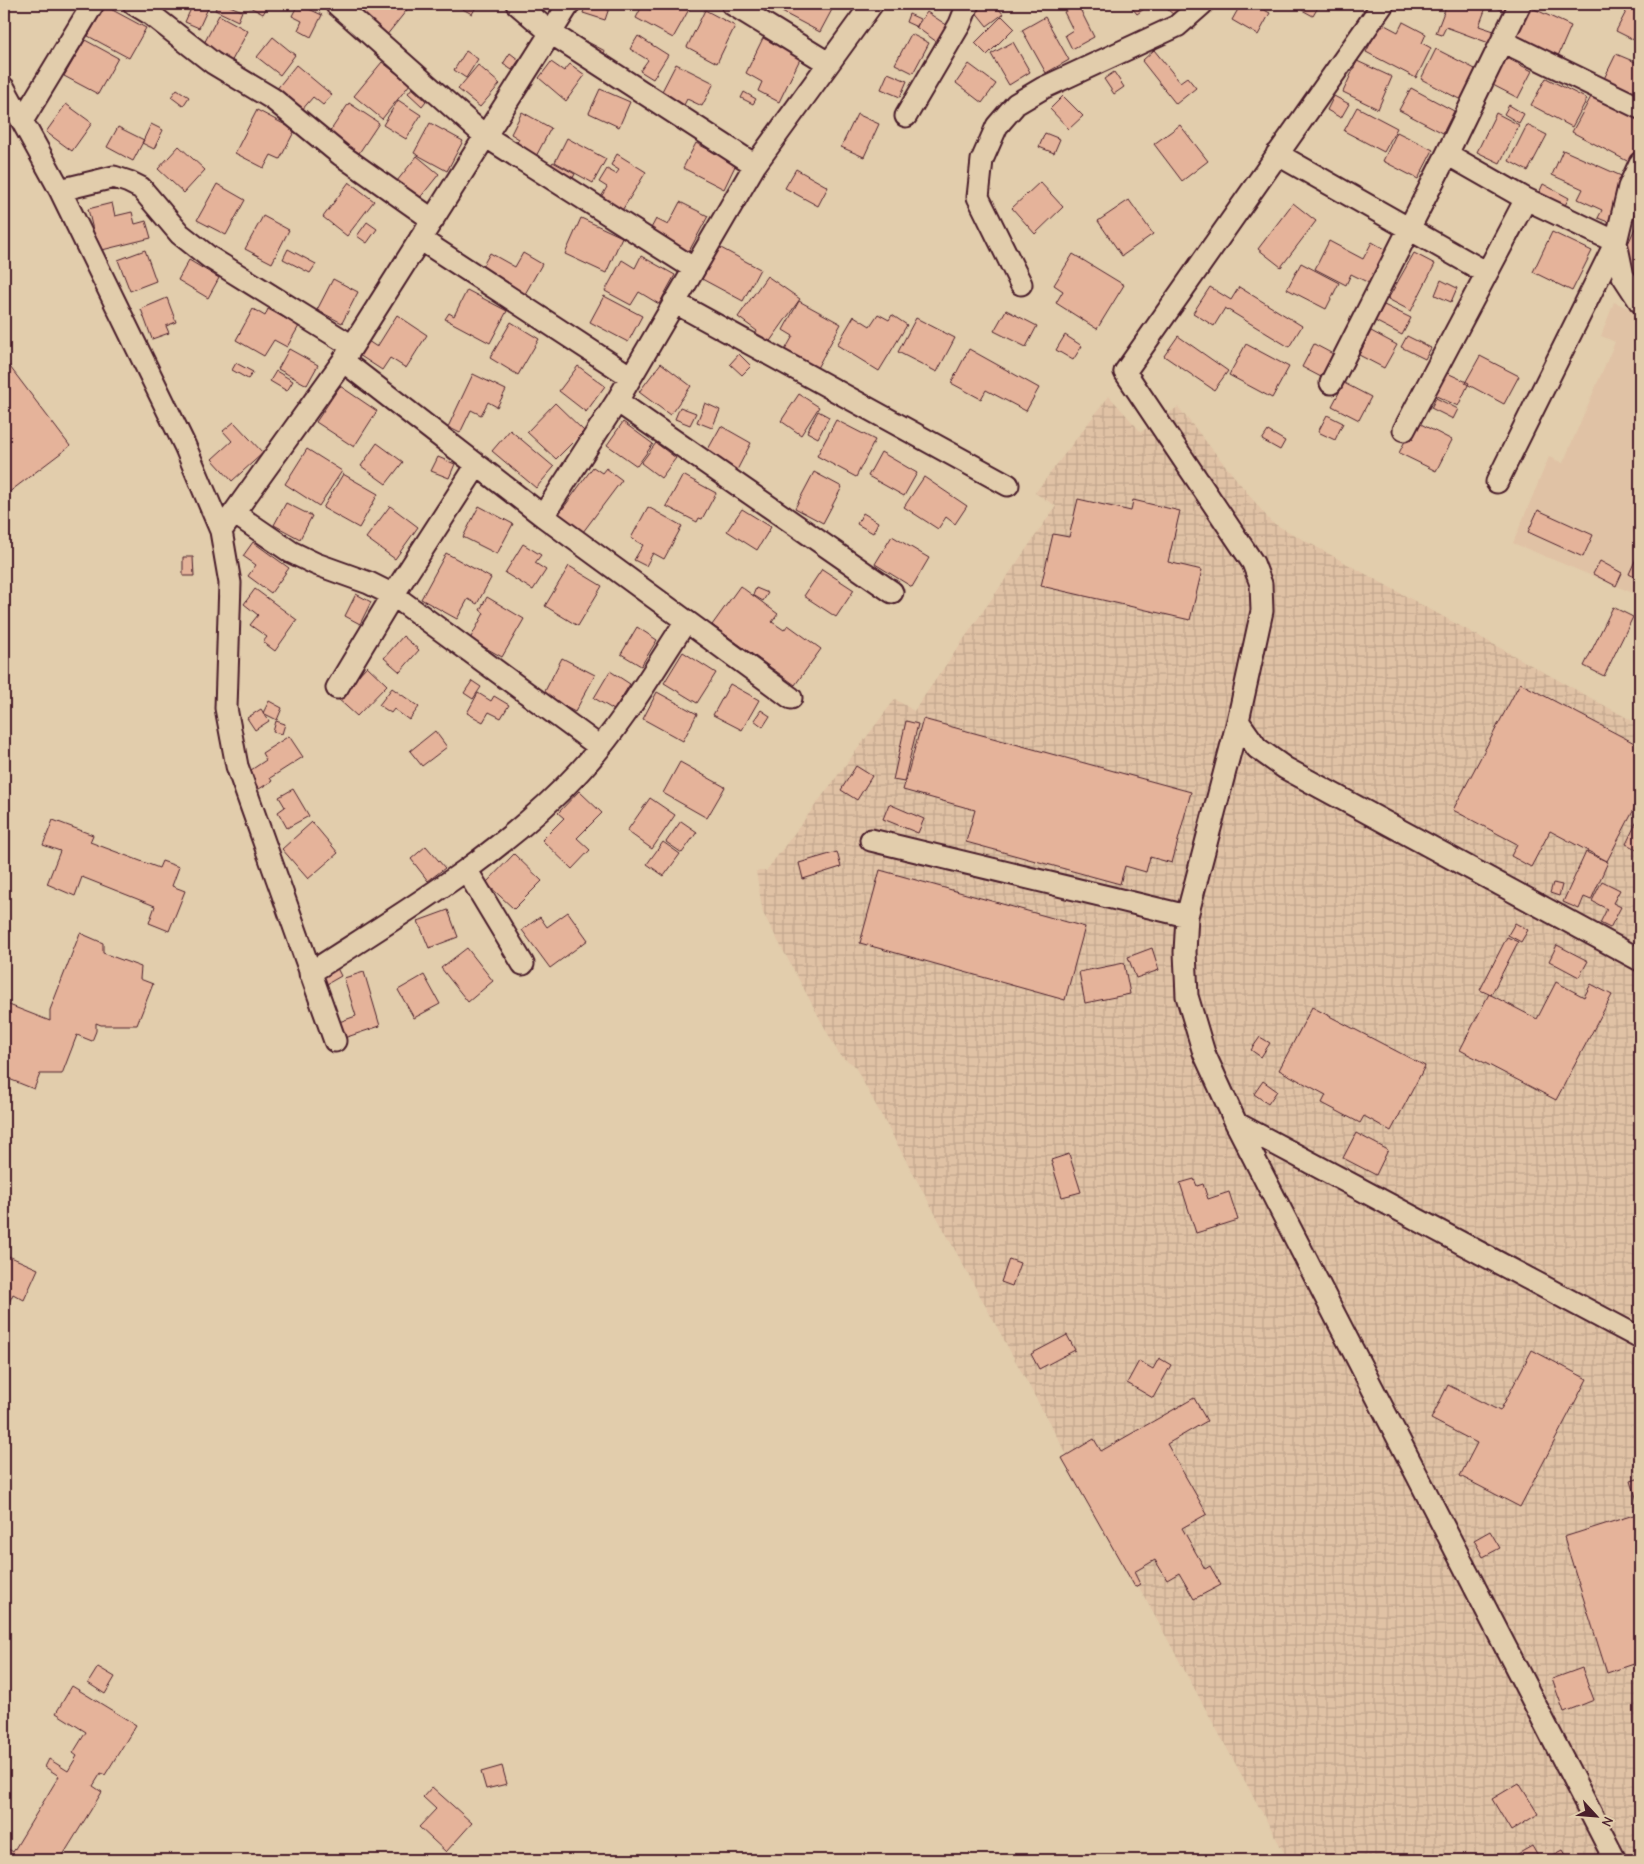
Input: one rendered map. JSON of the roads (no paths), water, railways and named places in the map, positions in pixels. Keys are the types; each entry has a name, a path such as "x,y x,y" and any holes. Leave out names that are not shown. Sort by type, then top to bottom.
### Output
{"street":[{"path":"22,120 93,4"},
{"path":"134,4 150,13 213,63 273,99 341,155 432,220"},
{"path":"336,4 485,136 693,268"},
{"path":"517,4 551,33 755,165"},
{"path":"221,531 348,354 569,4"},
{"path":"732,4 828,63"},
{"path":"543,516 617,401 693,268 755,165 872,4"},
{"path":"906,116 960,24 968,4"},
{"path":"1021,284 978,197 982,160 997,126 1016,104 1043,88 1177,26 1202,4"},
{"path":"1383,4 1125,372 1253,563 1261,584 1262,611 1238,721 1187,916 1185,952 1187,996 1204,1053 1236,1123 1615,1860"},
{"path":"1331,383 1447,154 1520,4"},
{"path":"1502,41 1640,108"},
{"path":"4,88 60,190 185,446 221,531 230,583 226,708 237,766 334,1041"},
{"path":"1278,154 1487,273"},
{"path":"1447,154 1526,200 1616,242"},
{"path":"1497,482 1616,242 1628,187 1640,163"},
{"path":"60,190 114,177 141,188 180,234 209,257 348,354 477,465 543,516 791,698"},
{"path":"1404,430 1526,200"},
{"path":"420,239 631,377"},
{"path":"1616,242 1623,276 1640,302"},
{"path":"674,302 1008,485"},
{"path":"617,401 892,592"},
{"path":"336,688 393,594 477,465"},
{"path":"234,513 291,552 316,564 393,594 600,747"},
{"path":"310,973 467,870 530,820 579,772 626,714 686,621"},
{"path":"1238,721 1257,748 1285,768 1640,960"},
{"path":"871,840 1187,916"},
{"path":"467,870 522,964"},
{"path":"1236,1123 1640,1338"}]}
